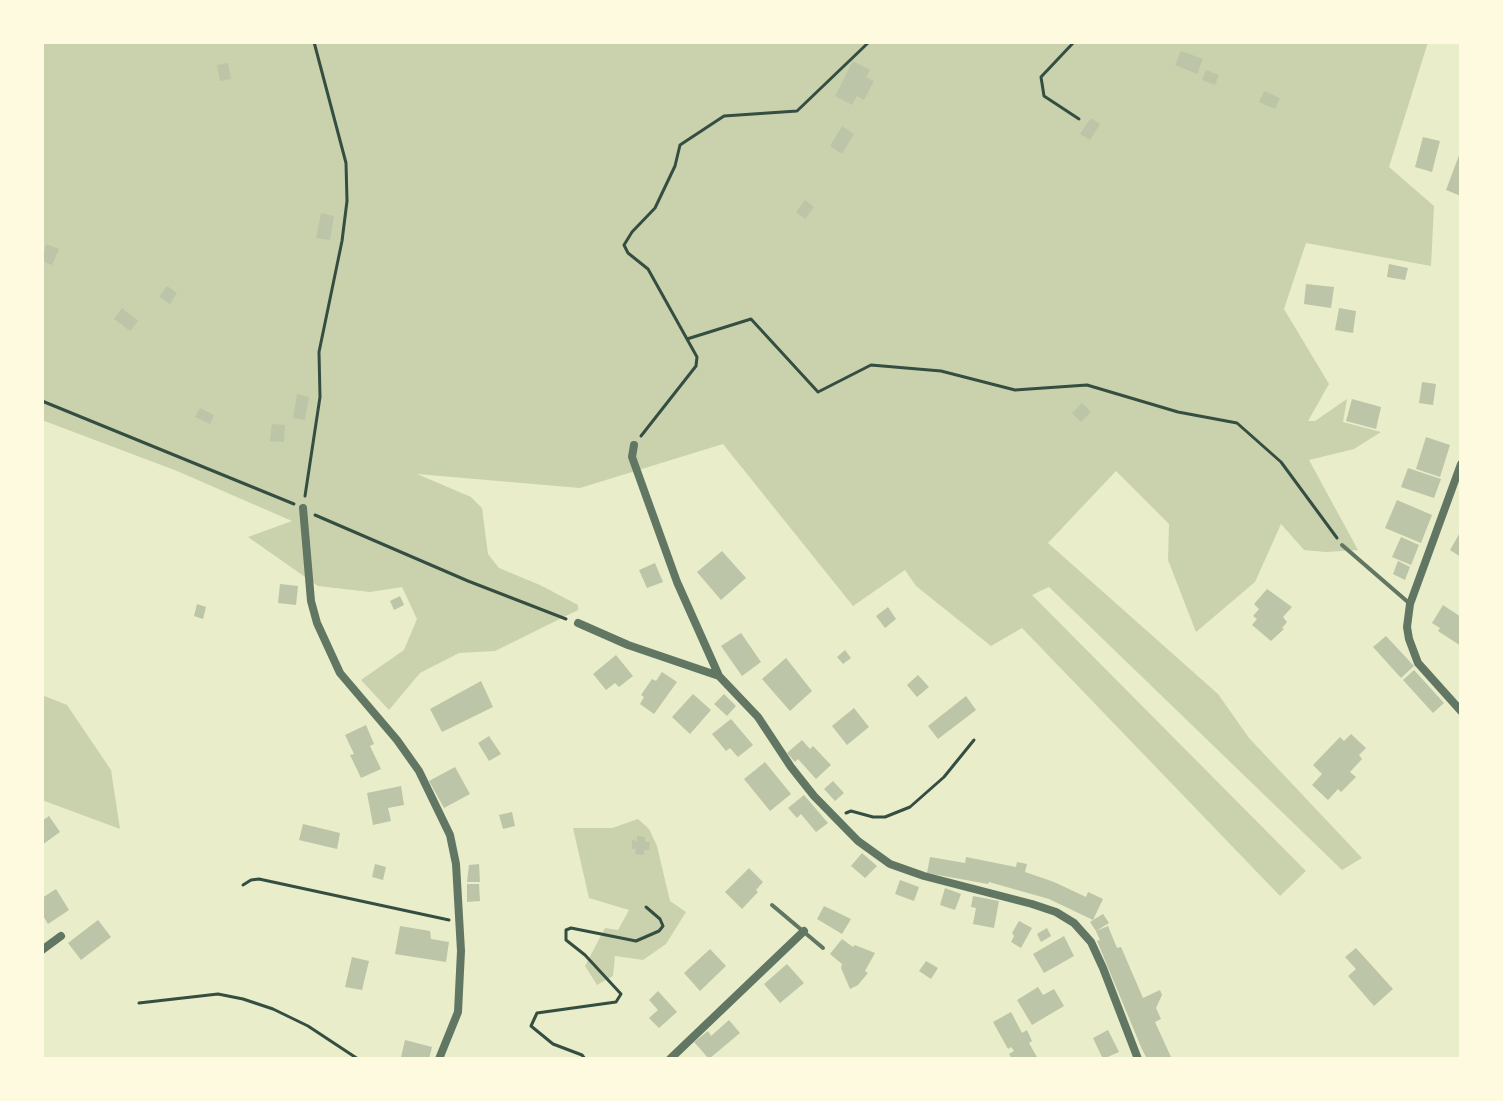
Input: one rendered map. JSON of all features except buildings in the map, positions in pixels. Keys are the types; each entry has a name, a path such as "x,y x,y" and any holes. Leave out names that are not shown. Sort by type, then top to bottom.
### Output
{"street":[{"path":"634,445 632,457 677,582 719,676 758,717 791,767 835,819 858,841 890,864 1032,904 1056,912 1074,923 1091,942 1138,1059"},
{"path":"1461,464 1410,604 1407,627 1418,663 1461,711"},
{"path":"303,508 310,592 317,623 340,673 419,771 450,835 456,864 461,951 458,1012 439,1059"},
{"path":"578,623 628,645 719,676"},
{"path":"670,1059 804,931"},
{"path":"42,950 61,936"}],"lane":[{"path":"1342,545 1410,604"},
{"path":"772,905 823,948"}],"path":[{"path":"303,508 320,397 319,352 347,201 346,163 314,42"},
{"path":"634,445 696,366 697,357 648,269 628,253 624,245 655,208 675,166 680,145 724,116 797,111 869,42"},
{"path":"1074,42 1041,77 1044,96 1079,119"},
{"path":"687,339 751,319 818,392 871,365 941,371 1015,390 1087,385 1178,412 1237,423 1281,462 1342,545"},
{"path":"42,401 303,508 325,521 468,581 578,623"},
{"path":"835,819 851,811 885,817 910,807 944,777 974,740"},
{"path":"243,885 259,879 459,922"},
{"path":"585,1059 553,1044 531,1026 537,1013 616,1002 621,994 585,955 566,940 566,930 571,928 636,941 659,931 663,926 660,919 646,907"},
{"path":"139,1003 218,994 243,999 308,1026 358,1059"}],"green space":[{"path":"42,42 1428,42 1389,167 1434,206 1431,266 1306,243 1284,309 1329,384 1308,421 1315,421 1347,399 1343,422 1381,432 1354,449 1309,460 1358,550 1304,550 1281,524 1255,582 1196,632 1168,560 1169,524 1116,471 1048,543 1218,694 1249,738 1362,858 1342,870 1049,587 1032,595 1306,871 1280,896 1022,628 991,646 916,586 905,570 853,606 723,444 580,488 417,474 471,497 482,508 488,554 499,568 578,605 578,610 495,651 459,653 420,673 389,710 361,680 404,650 417,619 402,587 370,592 318,586 248,537 292,521 177,471 42,420"},
{"path":"42,695 67,705 111,770 120,829 42,800"},
{"path":"638,819 649,829 657,846 670,901 686,912 666,944 643,960 615,956 613,976 597,985 585,966 605,928 618,930 629,910 589,898 573,828 612,828"}]}
